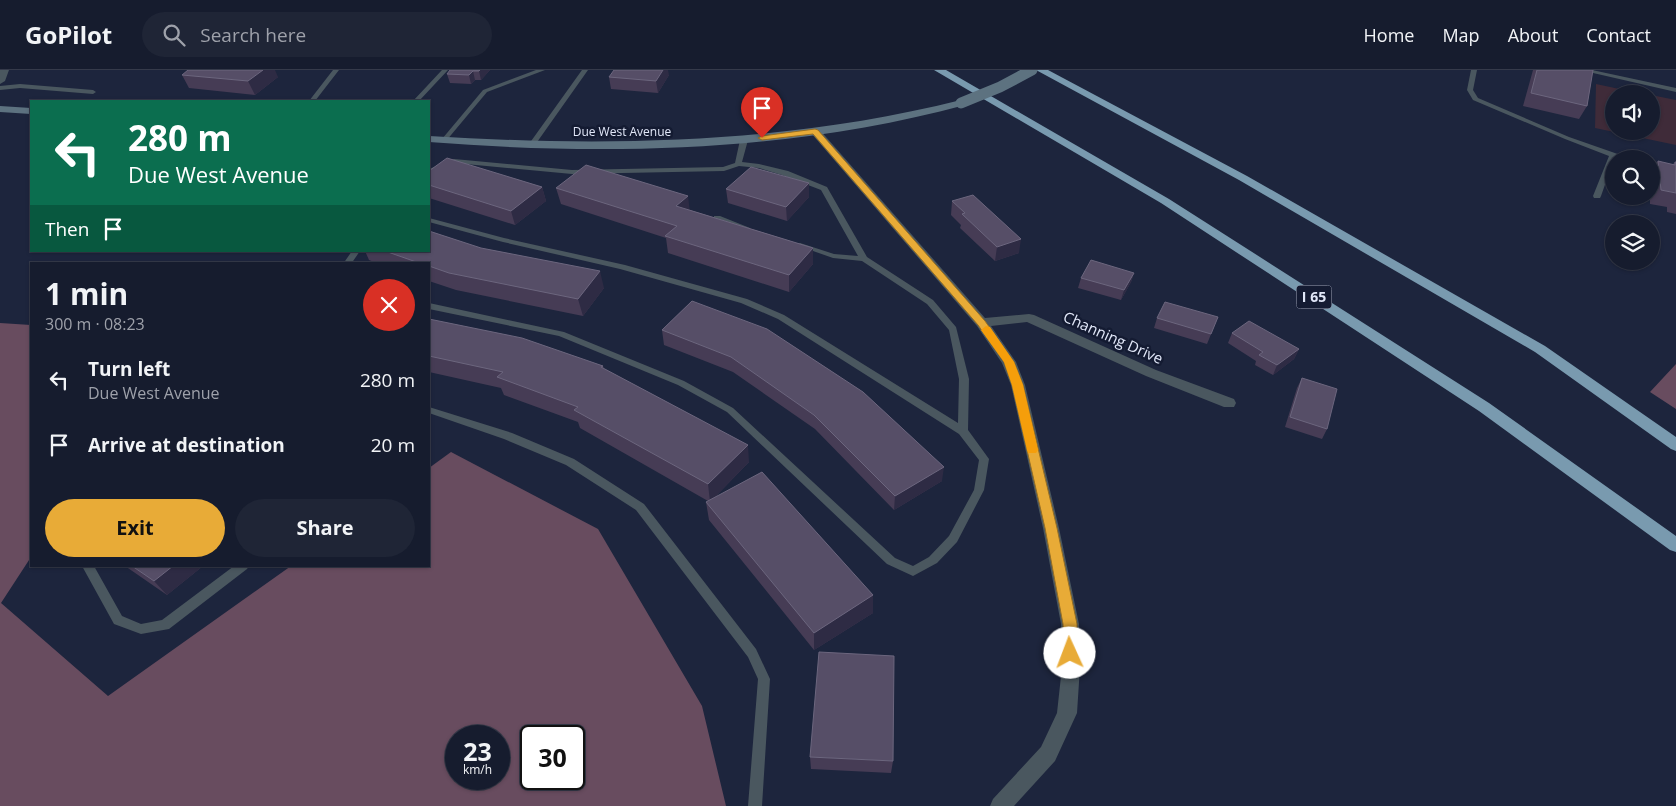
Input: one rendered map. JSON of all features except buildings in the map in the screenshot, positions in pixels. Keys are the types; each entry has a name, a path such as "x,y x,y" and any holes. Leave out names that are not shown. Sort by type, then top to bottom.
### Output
{"highway":[{"name":"I 65","path":"939,70 1191,218 1484,407 1676,545"},
{"path":"1041,70 1243,178 1540,349 1676,445"}],"main road":[{"name":"Due West Avenue","path":"430,139 533,144 674,145 744,140 880,123 961,103 1000,88 1032,70"},
{"path":"0,109 30,111"}],"street":[{"path":"0,81 4,70"},
{"path":"815,131 982,323 1009,362 1018,385 1051,528 1070,624 1071,667 1067,713 1048,754 1000,806"},
{"name":"Channing Drive","path":"982,323 1029,318 1150,373 1229,403"}],"lane":[{"path":"313,100 336,70"},
{"path":"417,100 445,70"},
{"path":"444,140 485,91 542,70"},
{"path":"533,144 585,70"},
{"path":"1474,70 1470,90 1475,99 1605,152"},
{"path":"1583,70 1676,90"},
{"path":"0,88 20,86 93,92"},
{"path":"738,164 744,140"},
{"path":"430,172 454,161 572,172 724,169 738,164 759,166 785,173 824,189 864,258 930,302 953,330 964,379 962,431"},
{"path":"1660,165 1676,168"},
{"path":"1597,196 1605,176"},
{"path":"718,218 753,230"},
{"path":"430,220 503,240 622,267 744,301 781,317 962,431 984,459 979,490 953,538 933,560 913,571 891,561 730,410 681,383 561,334 430,306"},
{"path":"788,242 833,256 864,258"},
{"path":"430,410 508,436 570,462 640,507 752,653 764,679 755,806"},
{"path":"89,567 118,620 141,629 165,625 242,567"}],"shaded area":[{"path":"1596,84 1605,86 1605,130 1595,128"},
{"path":"1660,97 1676,100 1676,145 1652,140 1660,140"},
{"path":"0,323 30,325 30,559 1,603 108,696 290,567 430,567 430,467 451,452 598,529 702,706 726,806 0,806"},
{"path":"1676,364 1676,409 1650,392"}],"slow traffic":[{"path":"986,330 1009,362 1018,385 1032,450"}],"route":[{"path":"762,138 815,131 982,323 1009,362 1018,385 1051,528 1070,624 1070,653"}]}
